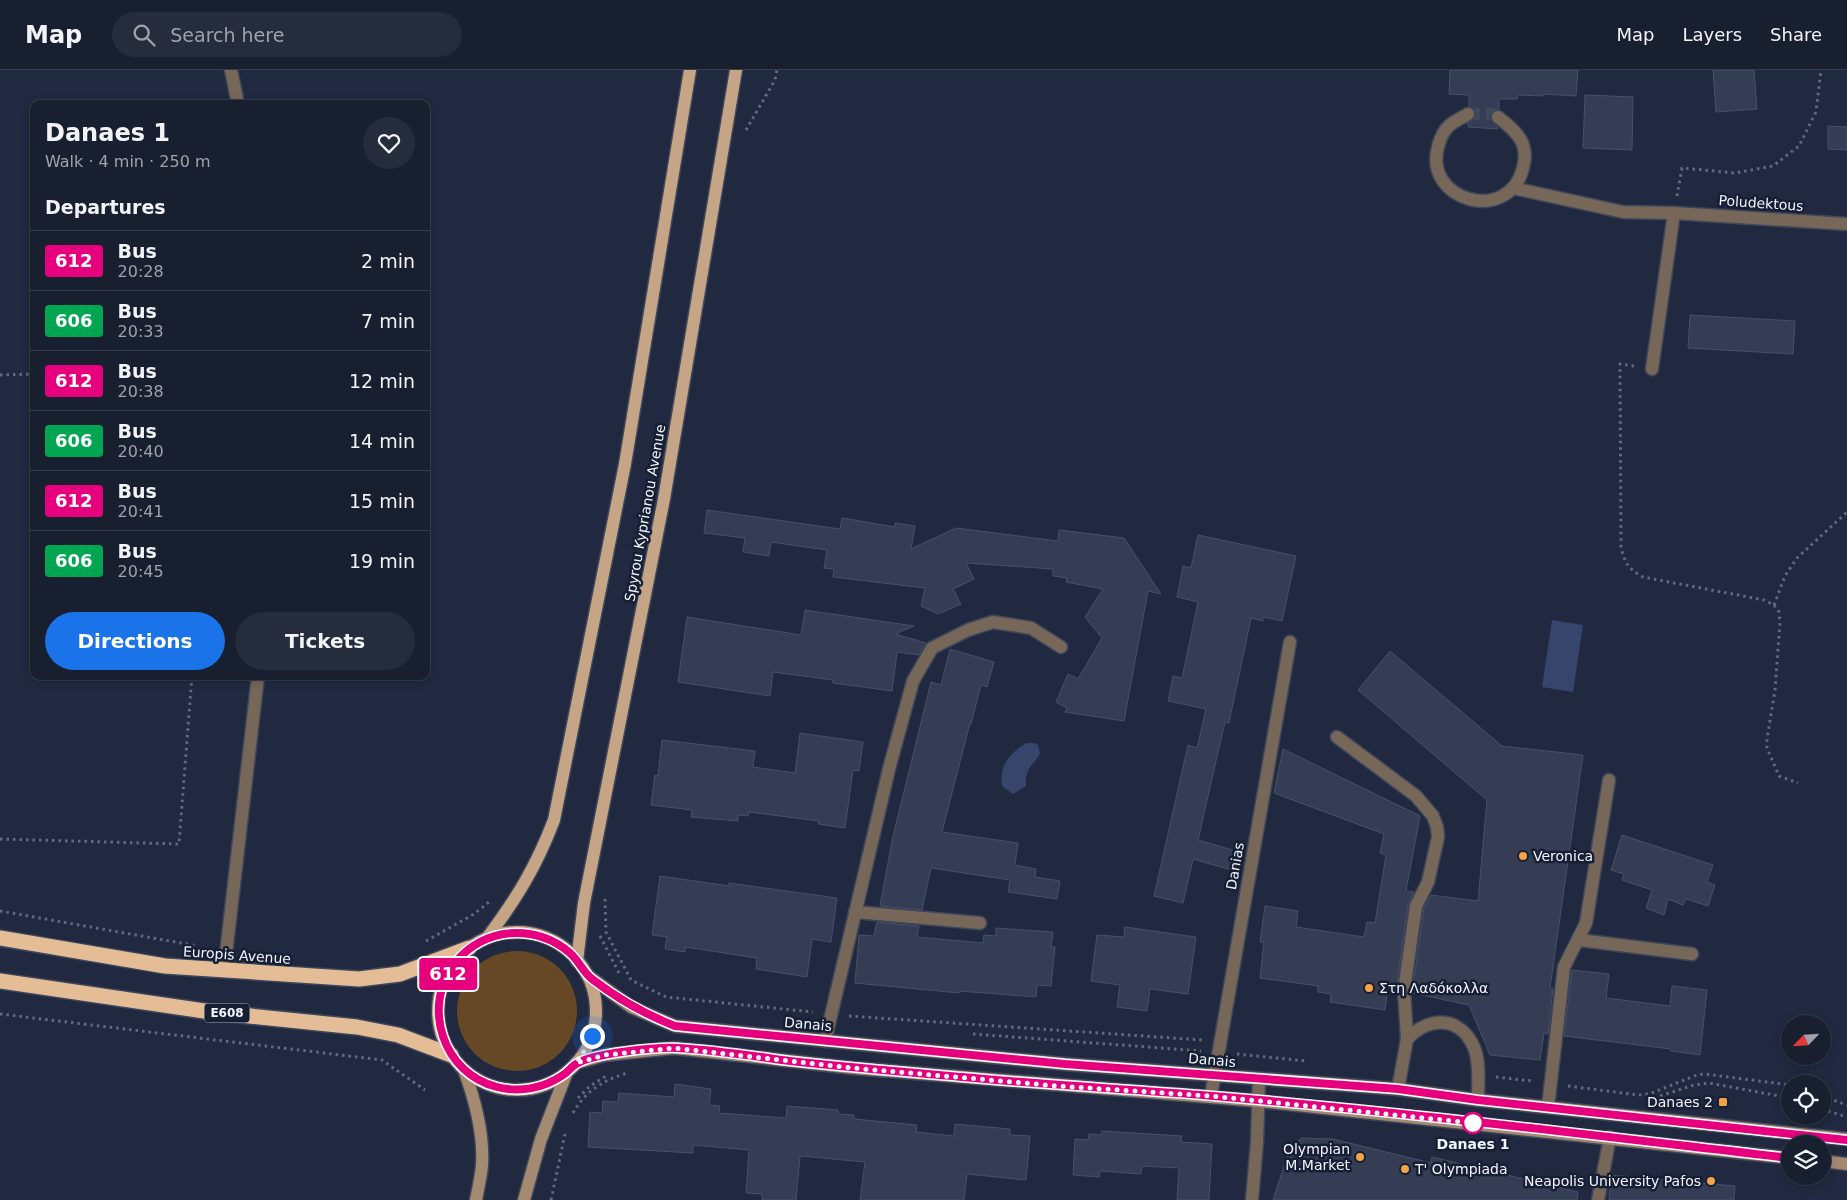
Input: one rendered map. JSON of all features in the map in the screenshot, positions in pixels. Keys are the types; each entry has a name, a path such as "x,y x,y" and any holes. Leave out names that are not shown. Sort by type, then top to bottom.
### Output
{"highway":[{"name":"Europis Avenue","path":"0,938 165,966 359,979 400,974 469,948"},
{"name":"E608","path":"0,981 211,1012 358,1027 398,1035 451,1054"}],"main road":[{"name":"Spyrou Kyprianou Avenue","path":"487,938 515,901 532,872 554,820 625,464 690,70"},
{"name":"Spyrou Kyprianou Avenue","path":"577,961 584,903 664,499 736,70"},
{"path":"464,1070 488,1084 515,1090 534,1088 551,1082 567,1072 576,1063 588,1043 595,1021 593,990 587,975 577,961 558,944 536,935 511,932 487,938 469,948 455,962 445,979 439,998 442,1037 451,1054 464,1070 473,1094 481,1139 482,1165 476,1200"},
{"name":"Danais","path":"587,975 631,1007 675,1026 1065,1064 1398,1089 1478,1100 1847,1140"},
{"path":"576,1063 605,1055 674,1048 853,1068 1058,1086 1211,1096 1610,1137 1781,1157"},
{"path":"524,1200 541,1139 567,1072"},
{"path":"1831,1162 1847,1164"}],"street":[{"path":"231,70 237,100"},
{"path":"1468,114 1448,127 1440,138 1437,151 1437,166 1450,190 1462,197 1475,201 1489,201 1502,196 1513,188 1522,175 1525,160 1523,144 1516,130 1498,117"},
{"name":"Poludektous","path":"1513,188 1622,212 1674,213 1847,224"},
{"path":"1652,369 1674,213"},
{"path":"825,1040 890,765 913,681 932,648 968,630 993,622 1031,628 1062,647"},
{"name":"Danias","path":"1211,1096 1218,1047 1290,642"},
{"path":"224,971 258,680"},
{"path":"1337,737 1416,796 1433,816 1437,827 1438,837 1428,882 1416,906 1404,990 1407,1039 1398,1089"},
{"path":"1548,1107 1564,968 1586,922 1609,780"},
{"path":"855,912 980,923"},
{"path":"1579,940 1692,954"},
{"path":"1407,1039 1416,1030 1428,1023 1440,1021 1457,1027 1468,1037 1475,1049 1478,1100"},
{"path":"1252,1200 1257,1142 1259,1079"},
{"path":"1598,1200 1610,1137"}],"path":[{"path":"744,133 775,80 777,70"},
{"path":"1674,213 1682,168 1735,173 1773,166 1800,146 1816,112 1821,70"},
{"path":"1652,369 1620,364 1621,547 1624,560 1632,570 1643,577 1764,600 1774,605 1779,612 1781,636 1767,748 1780,776 1798,783"},
{"path":"0,375 30,374"},
{"path":"1774,605 1785,576 1797,558 1847,512"},
{"path":"0,839 179,844 192,680"},
{"path":"426,942 474,914 496,895"},
{"path":"605,897 606,932 631,980 666,997 830,1015 1218,1047 1314,1062"},
{"path":"0,911 226,951"},
{"path":"600,930 600,940 623,980"},
{"path":"0,1014 382,1060 424,1090"},
{"path":"964,1033 1218,1047"},
{"path":"618,1071 626,1069"},
{"path":"571,1118 579,1102 592,1090 610,1078 634,1071"},
{"path":"569,1109 590,1086 610,1073"},
{"path":"1478,1075 1638,1095 1649,1094 1697,1075 1705,1074 1781,1084"},
{"path":"1628,1099 1657,1098 1702,1084 1781,1097"},
{"path":"1831,1099 1847,1105"},
{"path":"1831,1112 1847,1117"},
{"path":"550,1200 567,1125"}],"shaded area":[{"path":"517,951 540,956 550,961 559,969 567,978 572,988 577,1011 572,1034 567,1044 559,1053 550,1061 540,1066 517,1071 494,1066 484,1061 475,1053 467,1044 462,1034 457,1011 462,988 467,978 475,969 484,961 494,956"}],"water":[{"path":"1552,620 1583,625 1573,692 1542,687"},
{"path":"1026,743 1038,745 1040,754 1029,768 1026,786 1013,794 1002,786 1002,772 1010,756"}],"building":[{"path":"1450,70 1578,70 1576,96 1543,94 1543,96 1518,95 1517,99 1499,99 1499,109 1492,112 1490,116 1498,129 1468,127 1468,123 1475,117 1475,110 1469,106 1469,95 1449,94"},
{"path":"1713,70 1754,70 1757,109 1716,112"},
{"path":"1585,95 1633,97 1632,150 1583,148"},
{"path":"1828,126 1847,127 1847,150 1828,149"},
{"path":"1690,315 1795,321 1793,354 1688,348"},
{"path":"707,510 840,529 842,518 895,527 895,523 915,526 911,549 956,528 1058,541 1059,530 1124,538 1161,594 1148,591 1124,721 1065,712 1067,708 1056,702 1068,674 1078,679 1102,638 1085,617 1103,589 1066,582 1067,578 1053,576 1053,569 966,563 974,579 953,589 961,604 938,614 921,606 925,588 833,577 834,569 824,568 827,550 771,542 769,556 743,552 745,538 704,533"},
{"path":"1198,535 1296,556 1282,621 1263,617 1263,621 1251,618 1229,723 1225,722 1198,840 1239,852 1235,871 1193,859 1183,903 1154,896 1188,745 1197,748 1206,709 1168,701 1173,676 1182,678 1198,602 1177,597 1183,566 1191,568"},
{"path":"805,610 914,626 895,634 926,643 919,655 897,652 892,691 833,683 833,680 773,672 770,696 678,682 687,617 801,635"},
{"path":"950,649 994,662 987,687 981,685 942,832 1018,843 1015,865 1036,869 1035,877 1060,881 1057,899 1008,892 1010,880 931,868 922,910 880,906 893,836 931,682 941,685"},
{"path":"1390,651 1502,746 1583,755 1550,988 1553,988 1548,1034 1544,1033 1540,1060 1490,1055 1469,1005 1412,993 1424,908 1431,895 1478,901 1487,800 1358,690"},
{"path":"800,733 863,742 859,771 853,770 845,828 818,824 819,821 749,812 748,816 738,815 738,821 691,817 692,810 651,805 655,775 658,776 662,740 755,751 753,767 795,773"},
{"path":"1283,749 1420,816 1406,891 1414,892 1408,905 1396,990 1388,988 1385,1010 1330,1002 1331,994 1318,992 1318,986 1260,978 1264,942 1260,942 1265,906 1298,911 1296,927 1364,937 1367,922 1375,923 1386,855 1380,853 1384,834 1274,793"},
{"path":"1622,835 1713,865 1707,882 1715,885 1708,906 1686,899 1683,905 1668,899 1664,915 1646,908 1652,890 1622,880 1624,874 1611,870"},
{"path":"660,876 729,886 729,883 837,898 831,942 812,939 807,977 756,969 757,958 685,947 685,952 665,949 667,937 652,935"},
{"path":"877,922 919,926 917,937 983,943 984,935 996,936 996,928 1053,932 1051,947 1055,947 1051,986 1037,985 1036,997 959,991 959,993 855,983 859,935 874,936"},
{"path":"1125,927 1196,937 1188,994 1150,989 1147,1011 1117,1007 1120,985 1091,981 1097,935 1124,937"},
{"path":"1572,970 1609,974 1606,998 1670,1006 1672,986 1707,990 1700,1055 1671,1051 1671,1049 1564,1036"},
{"path":"675,1084 711,1089 709,1105 720,1106 719,1113 786,1118 787,1106 838,1110 838,1114 854,1115 854,1119 917,1125 916,1132 954,1136 955,1124 1010,1129 1010,1135 1030,1136 1026,1180 967,1174 964,1200 860,1200 865,1162 800,1156 796,1200 762,1200 762,1194 746,1193 749,1150 693,1145 693,1153 588,1147 590,1112 602,1113 603,1101 618,1102 619,1093 674,1097"},
{"path":"1102,1131 1182,1136 1181,1142 1212,1144 1209,1200 1177,1200 1179,1168 1142,1166 1141,1174 1100,1171 1099,1177 1073,1175 1075,1139 1088,1140 1089,1134 1101,1135"},
{"path":"1301,1138 1333,1139 1431,1163 1432,1157 1578,1192 1577,1200 1273,1200 1289,1151"},
{"path":"1611,1175 1735,1186 1734,1200 1609,1200"}],"tunnel":[{"path":"1468,114 1491,114 1498,117"}],"bus line":[{"name":"612","path":"1781,1157 1610,1137 1211,1096 1058,1086 853,1068 674,1048 605,1055 576,1063 567,1072 551,1082 534,1088 515,1090 496,1087 479,1080 464,1070 451,1054 442,1037 438,1017 439,998 445,979 455,962 469,948 478,942 499,934 524,932 548,938 558,944 569,952 587,975 631,1007 675,1026 1065,1064 1398,1089 1478,1100 1801,1135"},
{"name":"612","path":"1831,1138 1847,1140"}],"place":[{"name":"Veronica","path":"1523,856"},
{"name":"Στη Λαδόκολλα","path":"1369,988"},
{"name":"Danaes 2","path":"1723,1102"},
{"name":"Danaes 1","path":"1473,1123"},
{"name":"Olympian M.Market","path":"1360,1157"},
{"name":"T' Olympiada","path":"1405,1169"},
{"name":"Neapolis University Pafos","path":"1711,1181"}],"route":[{"path":"592,1036 576,1063 605,1055 674,1048 853,1068 1058,1086 1211,1096 1473,1123"}]}
